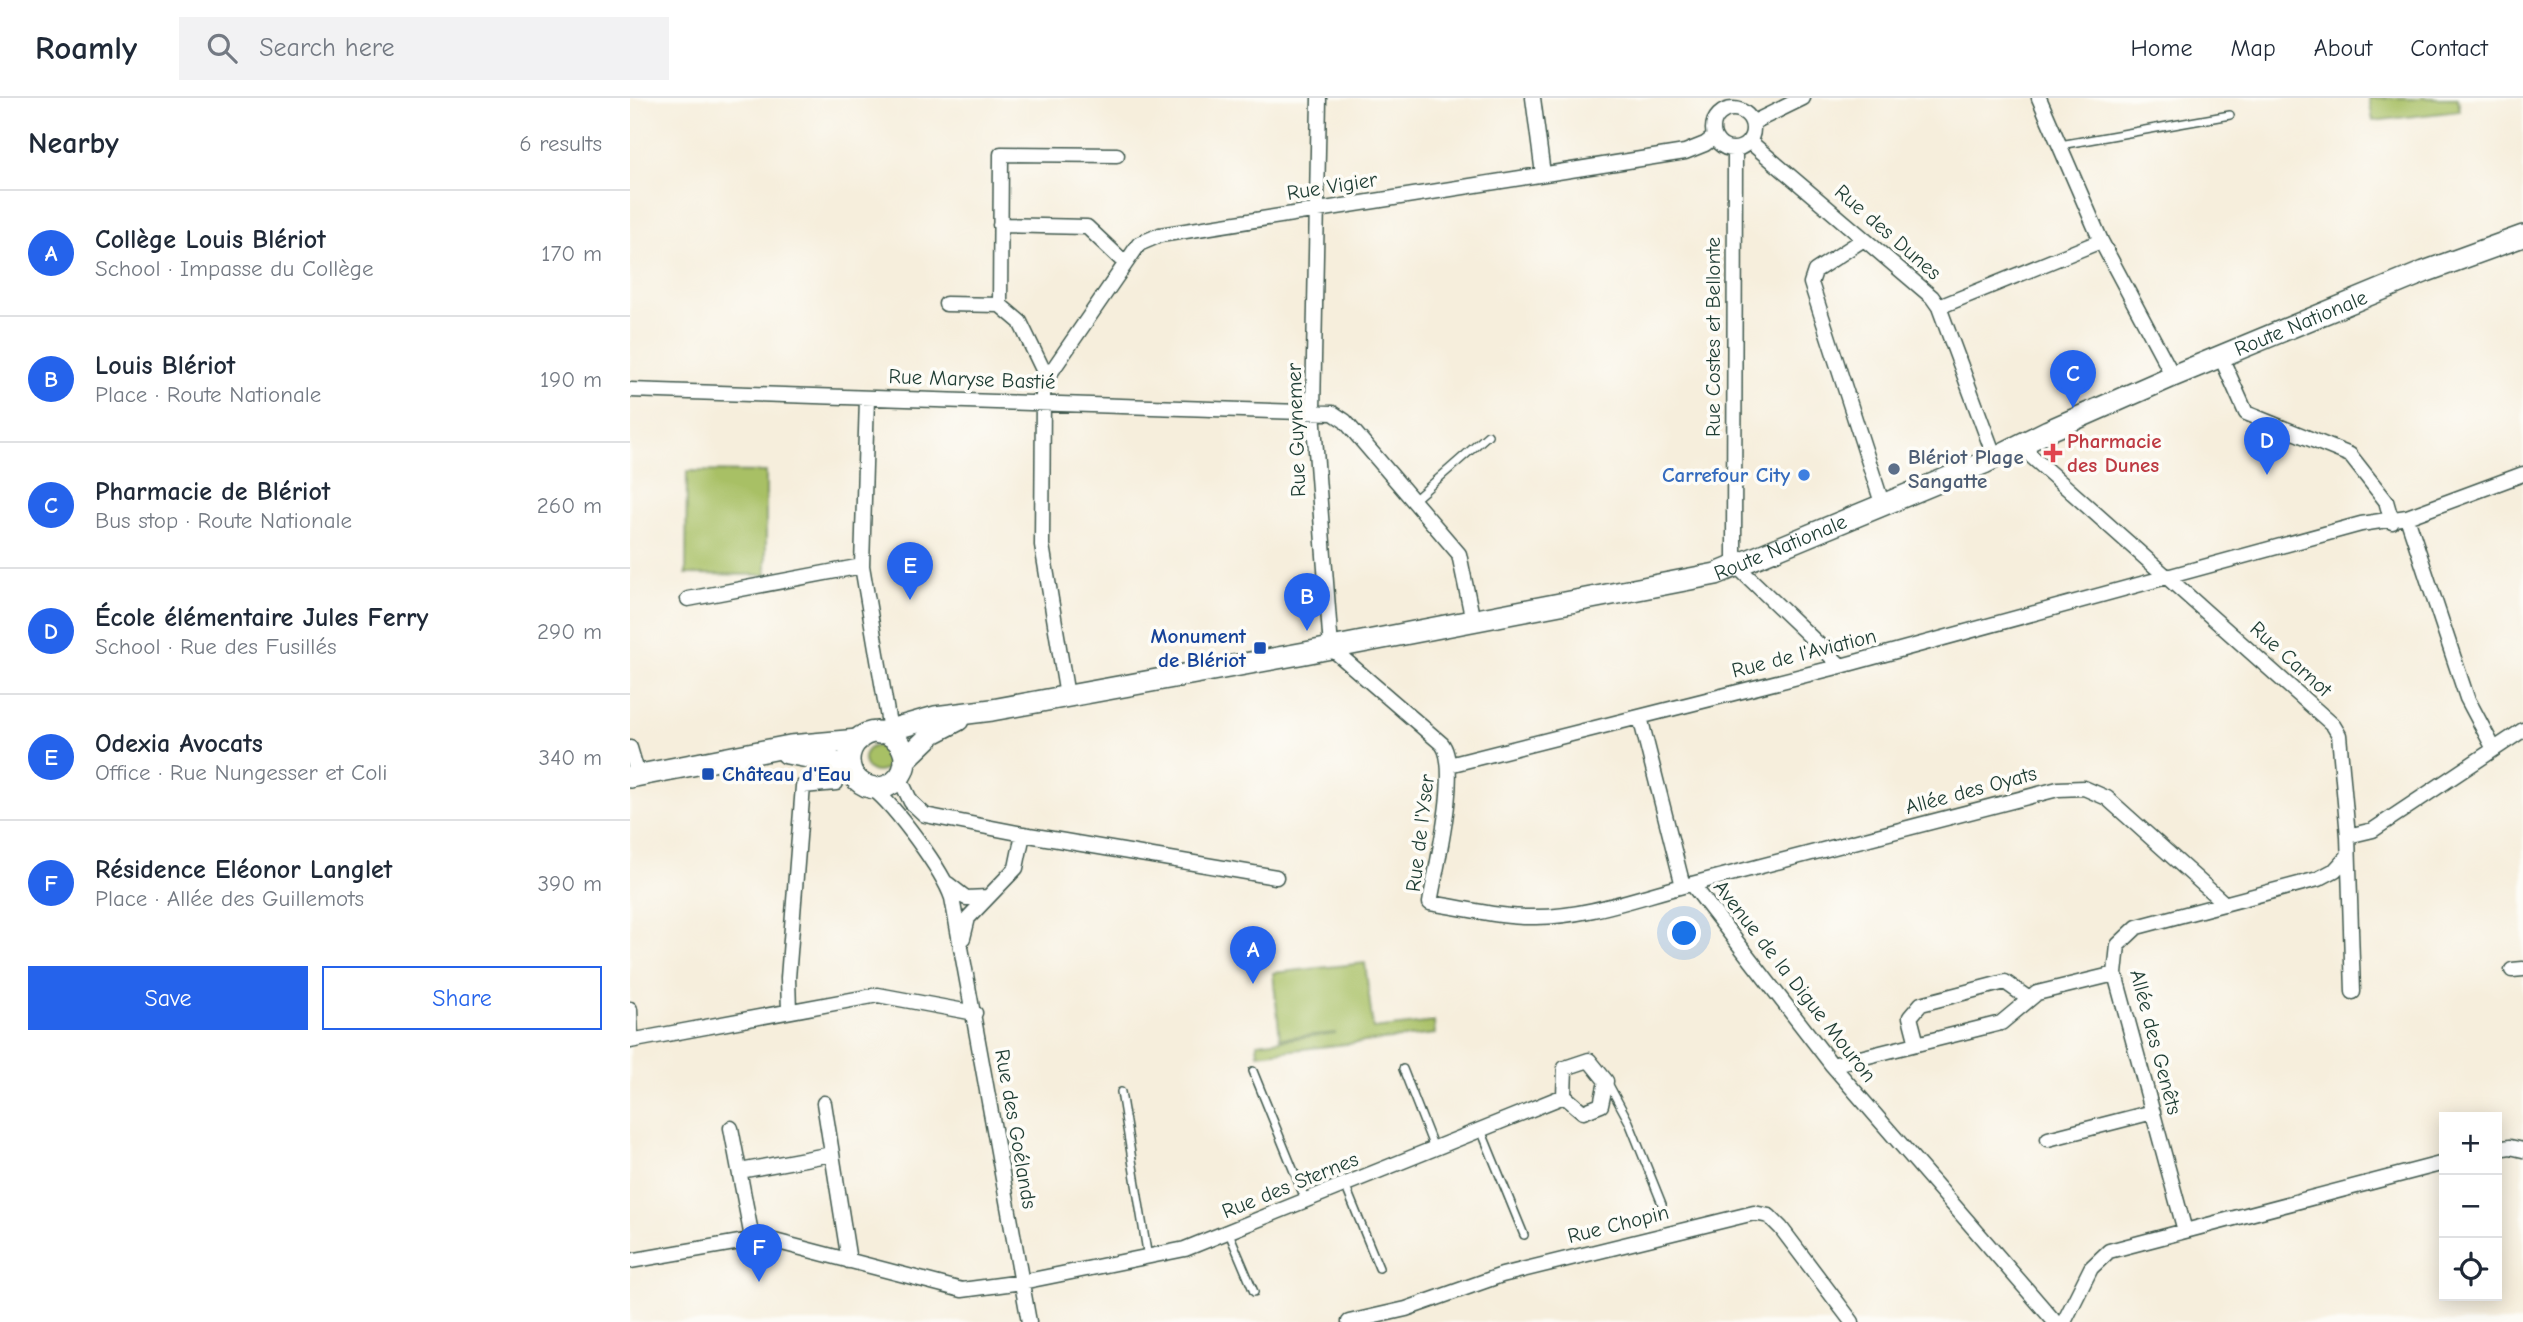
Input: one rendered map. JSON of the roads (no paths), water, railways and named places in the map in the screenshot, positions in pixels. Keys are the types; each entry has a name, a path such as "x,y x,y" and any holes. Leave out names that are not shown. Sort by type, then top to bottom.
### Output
{"main road":[{"name":"Route Nationale","path":"889,734 936,717 992,710 1331,648 1690,580 1737,566 1995,458 2173,376 2424,272 2523,236"},
{"name":"Route Nationale","path":"902,768 924,739 942,727 992,710"},
{"path":"747,755 791,753 834,762 844,777 872,788 889,785 902,768 889,734 867,734 858,740 850,753 844,777"},
{"path":"634,776 800,744 858,740"}],"street":[{"name":"Rue Guynemer","path":"1319,98 1313,411 1331,648"},
{"path":"1533,98 1544,174"},
{"path":"1752,123 1803,98"},
{"path":"2039,98 2101,241 2173,376"},
{"path":"1727,104 1743,112 1752,123 1753,133 1749,141 1735,149 1723,147 1714,136 1715,120 1727,104"},
{"name":"Rue Vigier","path":"1067,696 1042,545 1042,402 1047,378 1139,244 1152,237 1318,209 1685,152 1705,145 1714,136"},
{"name":"Rue des Dunes","path":"1749,141 1927,292 1939,307 1995,458"},
{"name":"Rue Costes et Bellonte","path":"1735,149 1733,550 1737,566"},
{"path":"1000,305 1001,154 1117,155"},
{"path":"1000,225 1087,227 1125,262"},
{"path":"1864,239 1815,271 1811,283 1883,506"},
{"path":"1939,307 2101,241"},
{"path":"946,304 1000,305 1020,323 1047,378"},
{"path":"2221,357 2242,408 2254,419 2350,454 2386,501 2392,522"},
{"name":"Rue Maryse Bastié","path":"630,390 1328,411 1342,417 1460,554 1473,621"},
{"path":"867,398 862,566 889,734"},
{"name":"Rue Carnot","path":"2023,443 2032,456 2333,725 2342,745 2353,992"},
{"name":"Rue de l'Aviation","path":"1449,765 1841,666 2361,524 2392,522 2523,474"},
{"path":"2407,517 2467,698 2494,749"},
{"path":"688,599 862,566"},
{"path":"1737,566 1841,666"},
{"name":"Rue de l'Yser","path":"1331,648 1441,744 1449,765 1430,903 1514,916 1546,917 1576,913 1688,885"},
{"name":"Avenue de la Digue Mouron","path":"1640,717 1688,885 1832,1065 2055,1322"},
{"path":"2348,836 2373,830 2523,730"},
{"path":"630,748 634,776"},
{"path":"902,768 911,802 925,816 1276,877"},
{"path":"789,1011 788,978 803,786 844,777"},
{"name":"Allée des Oyats","path":"1688,885 2058,789 2077,787 2107,798 2225,904"},
{"name":"Rue des Goélands","path":"872,788 891,807 945,881 966,898 991,896"},
{"path":"962,943 968,918 1019,863 1023,834"},
{"name":"Allée des Genêts","path":"2185,1231 2115,974 2115,953 2131,930 2318,878 2335,870 2348,856"},
{"name":"Rue des Goélands","path":"945,881 962,943 1029,1322"},
{"path":"1832,1065 2006,1021 2029,999 2042,991 2115,974"},
{"path":"1917,1044 1910,1017 1921,1004 2005,982 2029,999"},
{"path":"630,1009 631,1041 878,995 975,1013"},
{"path":"1588,1060 1606,1081 1601,1105 1583,1112 1564,1096 1565,1068 1588,1060"},
{"name":"Rue des Sternes","path":"752,1238 763,1238 962,1290 1022,1282 1149,1259 1229,1233 1564,1096"},
{"path":"824,1103 849,1261"},
{"path":"2048,1139 2153,1112"},
{"path":"630,1261 752,1238 731,1128"},
{"path":"2502,1148 2523,1150"},
{"path":"740,1171 832,1154"},
{"path":"2064,1322 2091,1268 2102,1255 2439,1164"},
{"name":"Rue Chopin","path":"1349,1322 1406,1309 1502,1275 1754,1213 1769,1216 1781,1228 1852,1322"}],"lane":[{"path":"2059,145 2230,114"},
{"path":"1414,500 1488,435"},
{"path":"1403,1069 1434,1149"},
{"path":"1253,1071 1306,1201"},
{"path":"1606,1081 1629,1122 1662,1204"},
{"path":"1121,1092 1149,1259"},
{"path":"1482,1130 1524,1235"},
{"path":"1345,1185 1379,1268"},
{"path":"1229,1233 1255,1292"}],"place":[{"name":"Pharmacie de Blériot","path":"2073,408"},
{"name":"Pharmacie des Dunes","path":"2053,453"},
{"name":"Blériot Plage Sangatte","path":"1894,469"},
{"name":"Carrefour City","path":"1804,475"},
{"name":"École élémentaire Jules Ferry","path":"2267,475"},
{"name":"Odexia Avocats","path":"910,600"},
{"name":"Louis Blériot","path":"1307,631"},
{"name":"Monument de Blériot","path":"1260,648"},
{"name":"Château d'Eau","path":"708,774"},
{"name":"Collège Louis Blériot","path":"1253,984"},
{"name":"Résidence Eléonor Langlet","path":"759,1282"}]}
